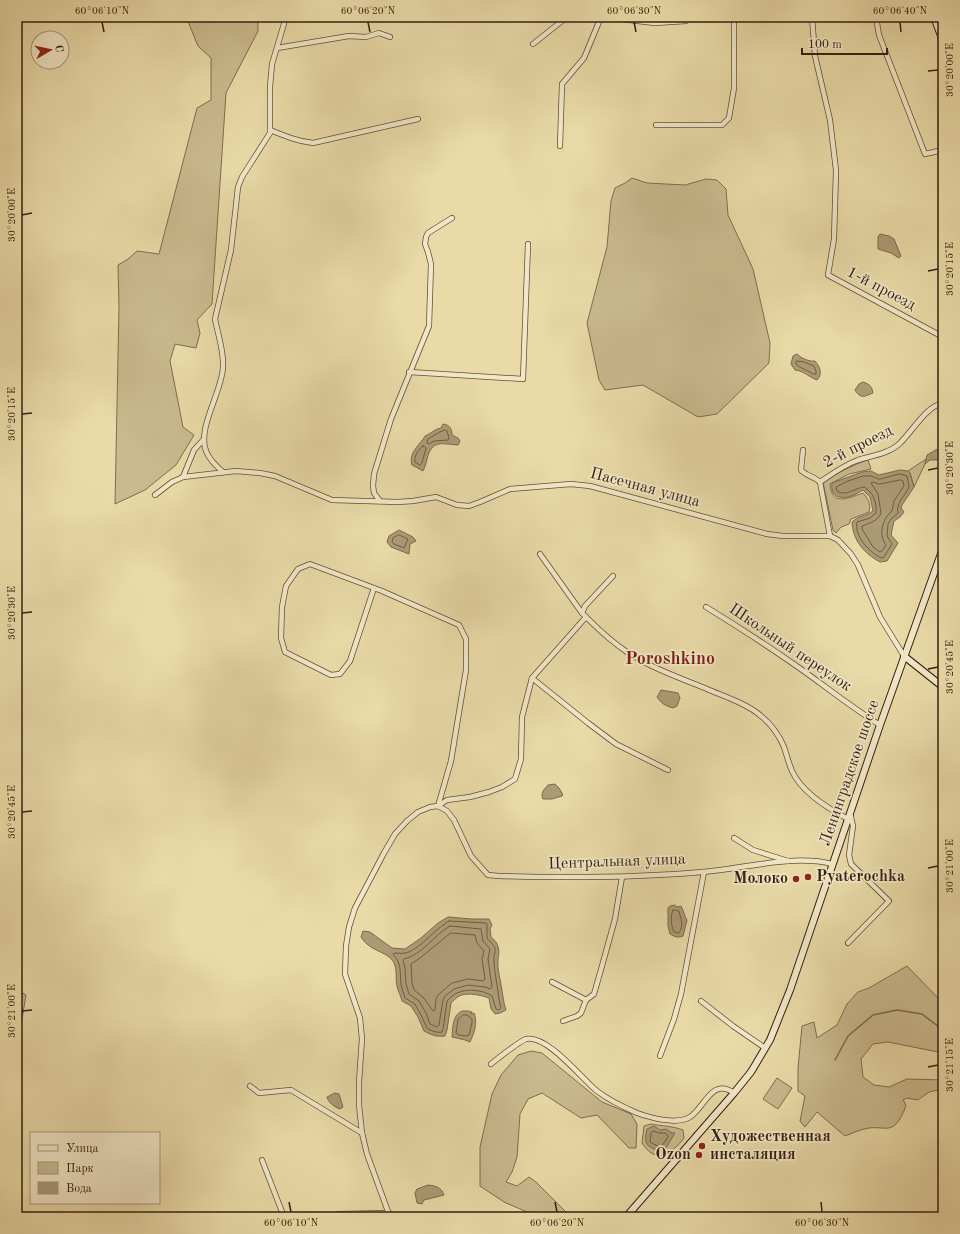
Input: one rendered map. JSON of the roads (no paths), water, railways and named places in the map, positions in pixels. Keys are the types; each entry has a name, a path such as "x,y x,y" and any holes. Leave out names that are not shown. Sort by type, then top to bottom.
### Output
{"main road":[{"path":"934,17 943,41"},
{"name":"Ленинградское шоссе","path":"626,1217 751,1072 778,1021 790,990 904,656 943,548"},
{"path":"904,656 943,687"}],"street":[{"path":"223,472 209,457 205,449 204,439 205,430 217,394 223,369 222,351 215,319 231,250 238,187 242,177 270,133 270,87 272,64 286,17"},
{"path":"533,44 567,17"},
{"path":"560,146 562,84 584,58 602,17 655,23 686,21 691,17"},
{"path":"656,125 722,125 729,118 734,88 734,17"},
{"name":"1-й проезд","path":"812,17 815,56 830,120 836,170 834,239 828,275 943,337"},
{"path":"876,17 879,35 925,154 943,150"},
{"path":"277,48 349,36 366,37 379,33 390,37"},
{"path":"270,130 291,139 313,143 418,119"},
{"path":"380,501 374,493 372,486 374,474 391,419 429,326 431,264 425,244 426,237 428,233 452,218"},
{"path":"409,372 523,379 528,244"},
{"name":"2-й проезд","path":"820,482 848,464 876,455 897,446 931,408 941,403 943,404"},
{"path":"183,477 194,450 204,439"},
{"path":"803,450 801,470 804,474 815,478 820,482 830,536 838,540 851,554 858,565 880,618 904,656"},
{"name":"Пасечная улица","path":"155,495 172,482 183,477 223,472 260,473 275,476 332,500 413,501 436,498 457,505 469,506 510,489 580,484 767,534 783,536 830,536"},
{"path":"540,554 584,615 604,635 628,653 654,667 740,703 758,713 778,734 793,774 800,783 808,792 837,813 849,816 854,826 850,855 851,864 889,901 848,943"},
{"path":"374,588 350,661 340,674 331,675 285,652 281,638 282,607 286,586 298,569 310,564 374,588 459,625 466,639 466,670 451,761 438,806"},
{"path":"326,1217 339,1214 389,1215 367,1154 362,1133 359,1105 362,1039 361,1025 345,974 346,946 349,927 355,908 395,834 418,812 430,807 438,806 447,800 470,797 489,792 502,787 515,779 521,759 522,717 532,678 584,615 585,606 613,576"},
{"name":"Школьный переулок","path":"706,607 798,667 880,725"},
{"path":"532,678 616,744 668,770"},
{"name":"Центральная улица","path":"438,806 447,811 454,820 471,856 488,875 530,877 622,877 704,872 789,861 821,861 832,864"},
{"path":"734,838 753,850 789,861"},
{"path":"660,1056 682,994 704,872"},
{"path":"563,1021 581,1013 586,1000 594,994 615,919 622,877"},
{"path":"552,982 586,1000"},
{"path":"701,1001 733,1026 765,1048"},
{"path":"491,1064 525,1039 536,1039 567,1061 596,1090 612,1102 655,1119 677,1121 685,1119 691,1117 713,1092 718,1089 724,1088 734,1093"},
{"path":"250,1086 259,1093 291,1090 362,1133"},
{"path":"262,1160 284,1217"}],"water":[{"path":"880,234 894,239 901,256 899,258 891,253 878,249 878,237"},
{"path":"797,354 805,359 815,361 817,363 820,375 817,380 795,370 791,364 793,356"},
{"path":"863,382 870,386 873,393 861,396 857,393 855,390 859,384"},
{"path":"443,424 449,426 452,435 458,438 460,441 458,445 438,444 432,448 423,471 412,465 411,461 415,449 425,436 436,429 441,428"},
{"path":"943,446 943,460 930,460 925,464 927,455"},
{"path":"900,470 908,471 910,473 914,487 902,505 901,508 904,512 894,521 891,535 898,543 887,561 880,562 869,555 860,546 853,529 852,522 857,518 873,511 870,497 863,490 847,497 837,496 834,494 832,483 862,472 871,471 879,475"},
{"path":"399,530 413,537 416,541 410,544 409,554 391,547 387,542 389,536"},
{"path":"661,690 678,693 680,698 677,706 673,708 660,701 657,697"},
{"path":"555,784 563,795 552,799 543,799 542,793 545,788 548,785"},
{"path":"675,905 677,907 681,906 687,920 683,936 680,937 670,934 668,926 668,908"},
{"path":"448,917 489,919 492,925 490,929 491,937 496,942 499,949 498,969 506,1010 495,1014 491,1009 489,998 470,994 459,996 451,1003 445,1036 439,1036 432,1035 424,1031 411,1006 402,1001 397,986 393,961 364,942 361,937 363,931 370,932 392,948 405,949"},
{"path":"462,1011 472,1012 471,1014 474,1013 476,1021 470,1042 452,1037 456,1016"},
{"path":"335,1093 339,1094 343,1107 340,1109 332,1104 327,1097"},
{"path":"654,1126 660,1130 666,1129 672,1133 675,1133 664,1151 654,1149 646,1142 647,1129"},
{"path":"428,1185 438,1187 444,1195 424,1200 422,1204 417,1203 415,1193 417,1189"}],"waterway":[{"path":"835,1060 848,1036 873,1015 897,1010 922,1014 943,1030"}],"place":[{"name":"Pyaterochka","path":"808,877"},
{"name":"Молоко","path":"796,879"},
{"name":"Художественная инсталяция","path":"702,1146"},
{"name":"Ozon","path":"699,1155"}],"district":[{"name":"Poroshkino","path":"670,659"}]}
